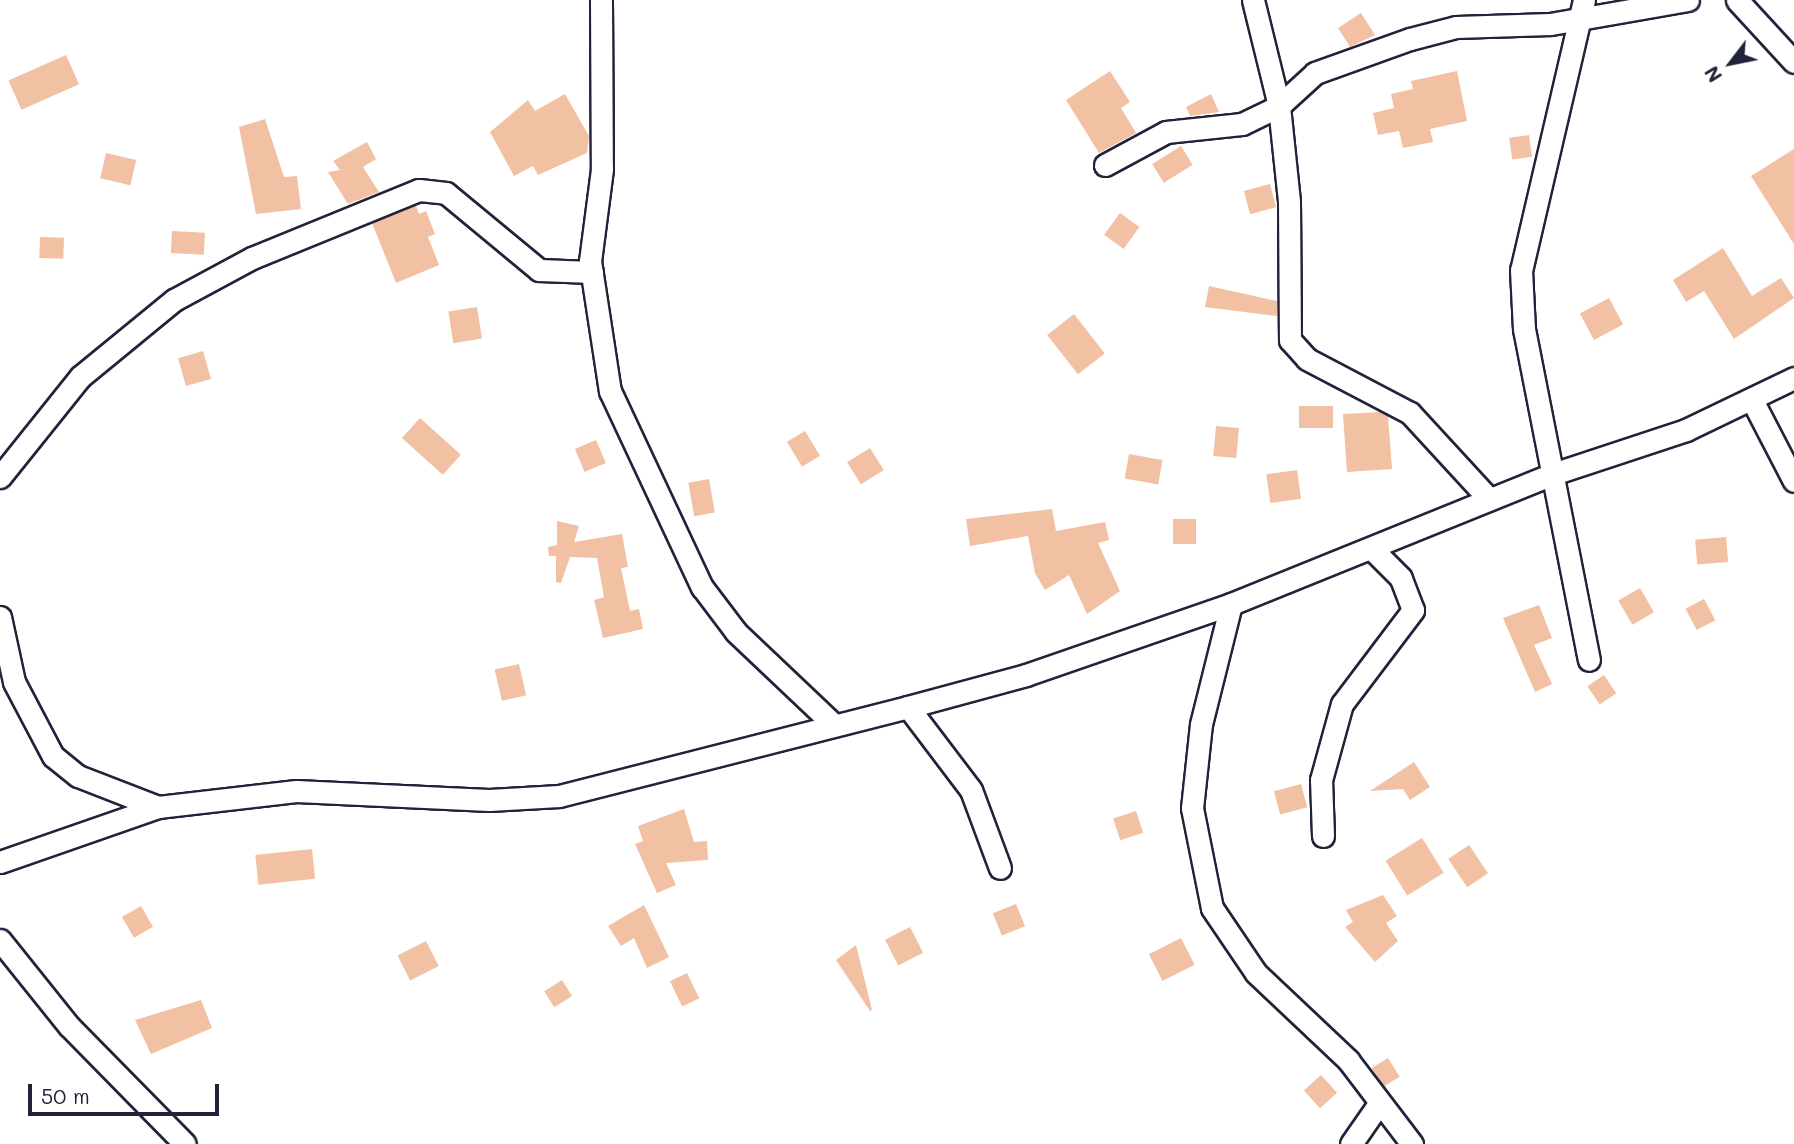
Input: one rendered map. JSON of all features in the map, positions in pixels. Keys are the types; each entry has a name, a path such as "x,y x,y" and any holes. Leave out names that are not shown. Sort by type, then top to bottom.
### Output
{"street":[{"path":"601,0 602,169 592,272 610,391 702,587 736,632 833,724"},
{"path":"1253,0 1279,106 1289,201 1290,340 1307,359 1410,413 1489,499"},
{"path":"1105,165 1149,137 1226,128 1279,106 1315,73 1410,39 1456,27 1688,0"},
{"path":"1737,0 1794,62"},
{"path":"1584,10 1533,198 1521,270 1524,329 1589,660"},
{"path":"0,477 80,377 174,300 252,258 419,190 446,193 539,270 592,272"},
{"path":"0,862 158,807 296,790 489,800 559,796 908,707 1026,675 1231,604 1553,474 1686,430 1794,378"},
{"path":"1752,400 1794,481"},
{"path":"1323,836 1323,767 1342,704 1413,610 1401,578 1372,549"},
{"path":"1231,604 1202,724 1192,808 1212,908 1256,974 1348,1060 1378,1105 1412,1144"},
{"path":"0,617 14,682 53,756 78,776 158,807"},
{"path":"908,707 971,790 1000,868"},
{"path":"0,940 69,1026 185,1144"},
{"path":"1351,1144 1378,1105"}],"building":[{"path":"1361,13 1375,35 1350,47 1338,28"},
{"path":"66,55 79,84 21,110 8,81"},
{"path":"1110,71 1130,102 1121,108 1136,133 1099,153 1066,100"},
{"path":"1457,71 1467,121 1430,129 1433,142 1403,148 1399,131 1378,135 1373,113 1394,108 1391,94 1413,89 1411,81"},
{"path":"565,94 589,136 587,153 538,175 533,166 514,176 490,132 528,100 535,111"},
{"path":"1211,94 1219,112 1190,116 1186,107"},
{"path":"265,119 284,177 297,176 301,209 256,214 239,127"},
{"path":"1529,135 1532,157 1512,160 1509,138"},
{"path":"367,142 376,159 363,167 379,192 348,204 328,172 340,170 333,161"},
{"path":"1181,146 1193,165 1164,183 1152,164"},
{"path":"1794,149 1794,244 1751,176"},
{"path":"106,153 136,160 130,185 100,178"},
{"path":"1270,184 1276,207 1250,214 1244,191"},
{"path":"416,206 419,214 426,211 435,234 428,237 439,265 396,283 372,223"},
{"path":"1120,213 1139,227 1124,249 1104,235"},
{"path":"172,231 205,233 204,255 171,253"},
{"path":"40,237 64,238 63,259 39,258"},
{"path":"1723,248 1752,296 1781,278 1794,298 1734,339 1704,291 1686,302 1673,280"},
{"path":"1209,286 1277,301 1277,316 1205,307"},
{"path":"1609,298 1623,324 1594,340 1580,313"},
{"path":"477,307 482,339 453,343 448,312"},
{"path":"1074,314 1105,353 1078,374 1047,335"},
{"path":"203,351 211,379 186,386 178,358"},
{"path":"1299,406 1333,406 1333,428 1299,428"},
{"path":"1380,412 1388,416 1392,469 1347,472 1343,414"},
{"path":"420,418 461,455 443,475 402,438"},
{"path":"1216,426 1239,428 1236,458 1213,456"},
{"path":"805,431 820,456 802,467 787,442"},
{"path":"596,440 606,463 585,472 575,449"},
{"path":"870,448 884,470 861,484 847,462"},
{"path":"1129,454 1162,460 1158,485 1125,479"},
{"path":"1297,470 1301,499 1270,503 1266,474"},
{"path":"709,479 715,512 694,516 688,483"},
{"path":"1052,509 1056,531 1105,522 1109,540 1098,543 1120,591 1087,614 1069,575 1045,590 1035,573 1028,536 970,546 966,519"},
{"path":"1173,519 1196,519 1196,544 1173,544"},
{"path":"557,521 579,526 574,542 622,534 628,567 621,568 630,611 639,609 643,629 603,638 594,600 604,597 597,558 570,557 561,583 556,582 556,556 549,556 548,547 557,545"},
{"path":"1726,537 1728,562 1697,565 1695,540"},
{"path":"1640,588 1654,612 1632,625 1618,600"},
{"path":"1704,599 1715,620 1697,630 1685,609"},
{"path":"1539,605 1552,638 1534,645 1552,684 1535,692 1503,618"},
{"path":"519,664 526,695 502,701 495,670"},
{"path":"1604,675 1616,693 1600,704 1587,686"},
{"path":"1414,762 1430,787 1410,800 1403,789 1370,791"},
{"path":"1301,784 1307,807 1280,814 1274,791"},
{"path":"684,809 694,842 707,841 708,860 666,863 676,885 657,893 635,844 643,841 638,826"},
{"path":"1136,811 1143,833 1120,840 1113,818"},
{"path":"1422,838 1444,873 1407,896 1386,861"},
{"path":"1469,845 1488,873 1467,887 1448,859"},
{"path":"312,849 315,879 258,885 255,855"},
{"path":"1383,895 1397,916 1386,923 1398,941 1375,962 1345,927 1353,922 1346,910"},
{"path":"1016,904 1025,926 1002,936 993,913"},
{"path":"644,905 669,957 647,968 634,938 621,946 608,926"},
{"path":"141,906 153,927 134,938 122,917"},
{"path":"910,927 923,953 898,966 885,940"},
{"path":"1181,938 1195,965 1163,981 1149,954"},
{"path":"426,941 439,966 410,980 397,956"},
{"path":"856,945 872,1010 870,1011 836,960"},
{"path":"687,973 699,998 682,1006 670,981"},
{"path":"562,980 572,996 554,1007 544,991"},
{"path":"201,1000 212,1028 151,1054 135,1020"},
{"path":"1388,1058 1400,1077 1384,1087 1372,1068"},
{"path":"1321,1075 1337,1093 1320,1108 1304,1090"}]}
